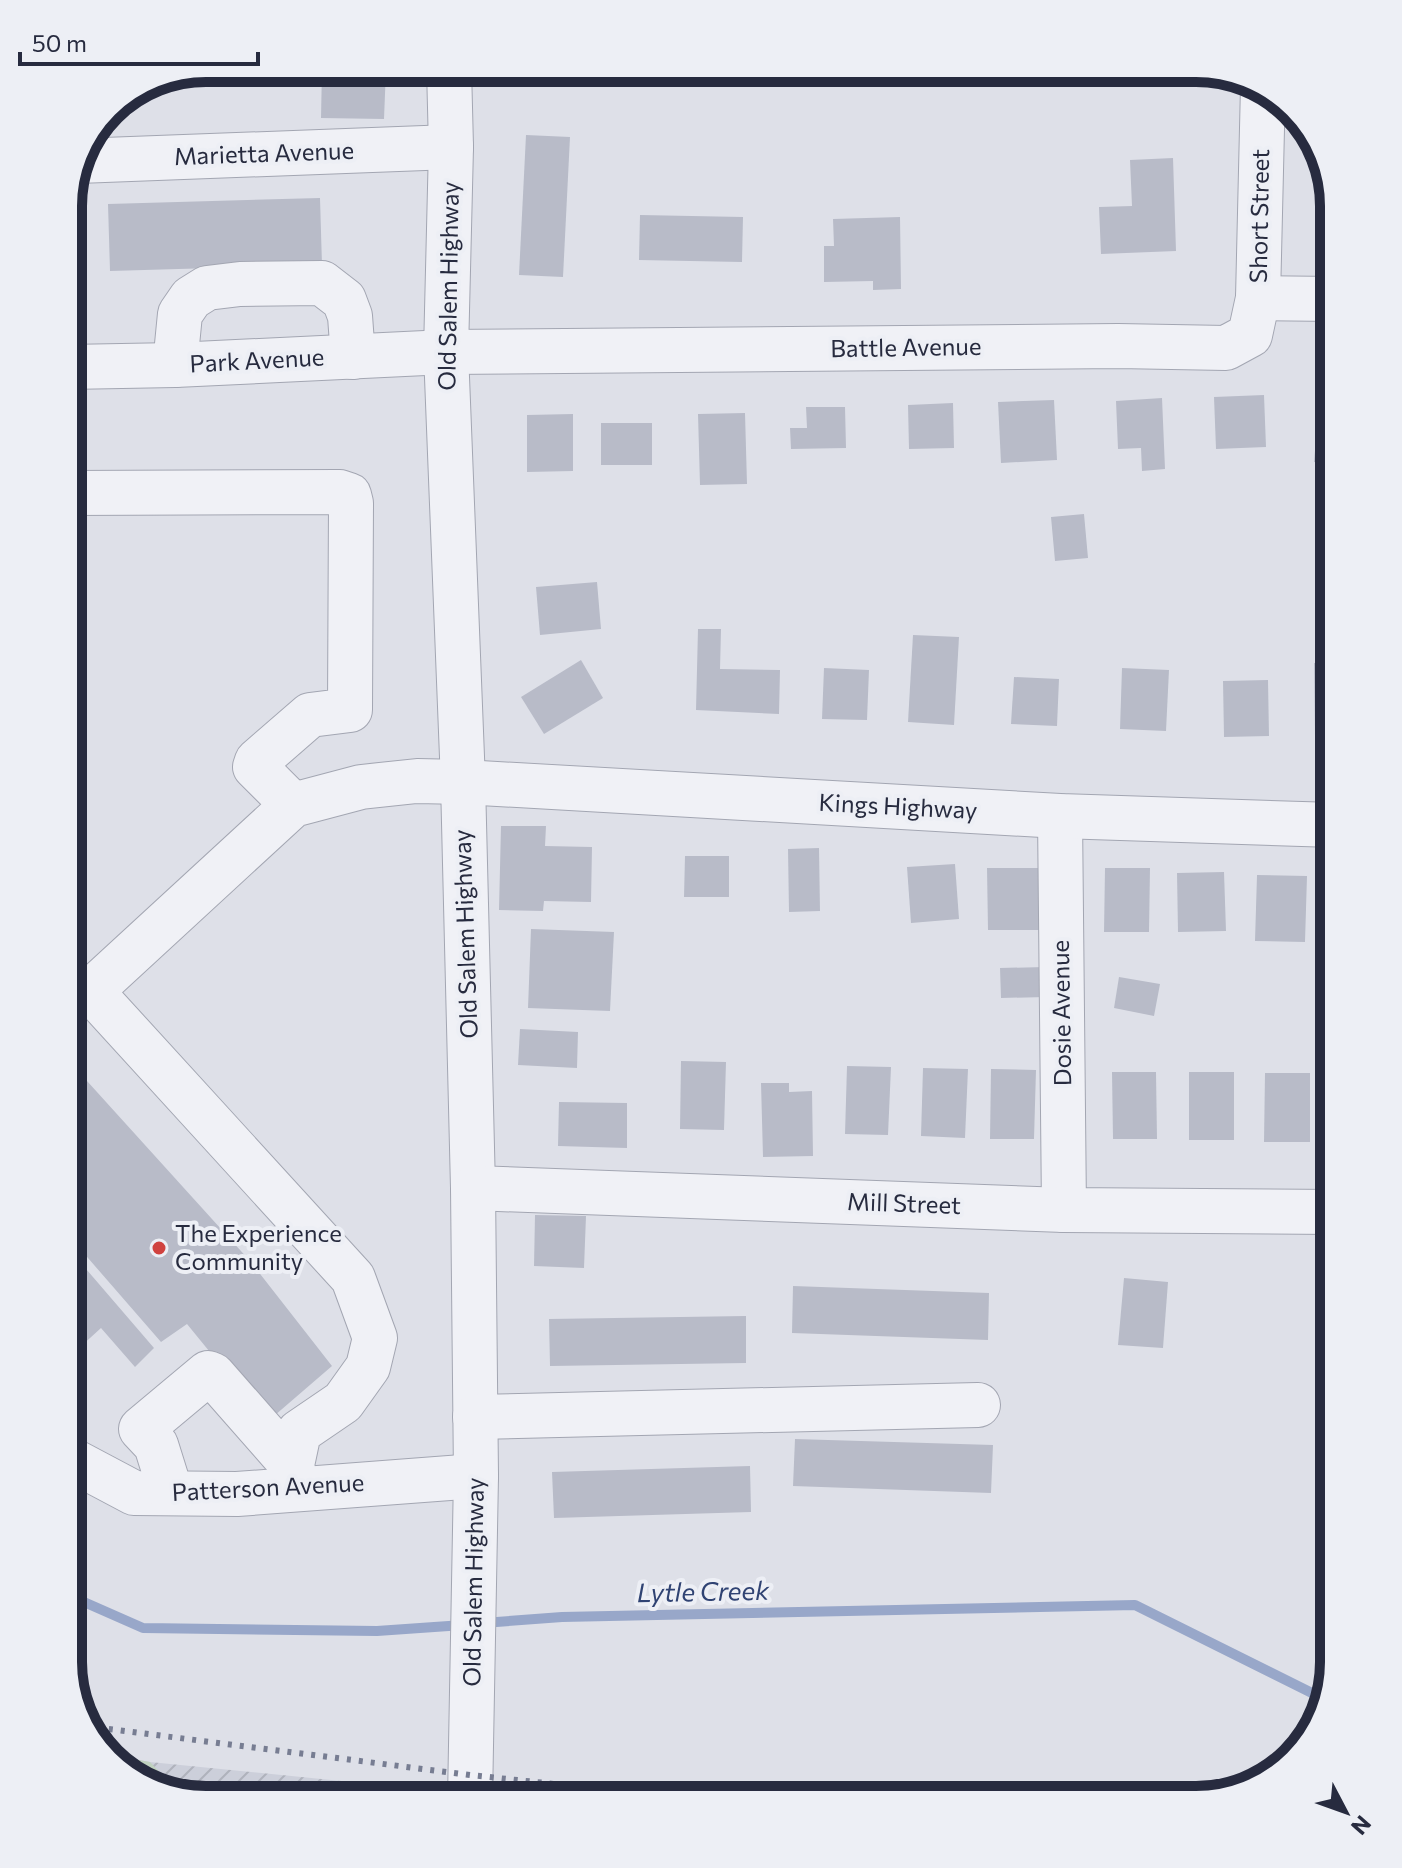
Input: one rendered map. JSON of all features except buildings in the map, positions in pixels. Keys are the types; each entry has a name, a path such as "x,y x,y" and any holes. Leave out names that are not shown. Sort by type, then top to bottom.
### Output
{"street":[{"name":"Old Salem Highway","path":"449,82 451,147 446,352 463,782 473,1188 476,1476 470,1786"},
{"name":"Short Street","path":"1258,298 1263,102"},
{"name":"Marietta Avenue","path":"90,161 451,147"},
{"path":"175,365 180,314 191,298 207,288 240,284 322,283 344,300 350,316 353,357"},
{"path":"1258,298 1320,299"},
{"name":"Battle Avenue","path":"446,352 1118,346 1226,348 1250,335 1258,298"},
{"name":"Park Avenue","path":"82,367 446,352"},
{"path":"82,493 340,492 349,495 350,710 310,715 257,761 255,767 293,805 91,991 353,1278 375,1338 368,1367 343,1402 299,1432 294,1477"},
{"name":"Kings Highway","path":"293,805 361,787 417,781 1060,816 1320,825"},
{"name":"Dosie Avenue","path":"1060,816 1064,1210"},
{"name":"Mill Street","path":"473,1188 1064,1210 1320,1212"},
{"path":"171,1493 156,1445 141,1429 208,1373 213,1375 294,1477"},
{"path":"475,1417 978,1405"},
{"name":"Patterson Avenue","path":"82,1465 134,1493 237,1494 294,1477 476,1476"}],"shaded area":[{"path":"128,1758 392,1786 190,1785 158,1777"}],"green space":[{"path":"128,1758 150,1762 167,1780"}],"waterway":[{"name":"Lytle Creek","path":"82,1601 143,1628 377,1631 463,1625"},
{"name":"Lytle Creek","path":"483,1623 562,1617 1135,1605 1316,1695"}],"railway":[{"path":"101,1728 573,1786"}],"place":[{"name":"The Experience Community","path":"159,1248"}]}
